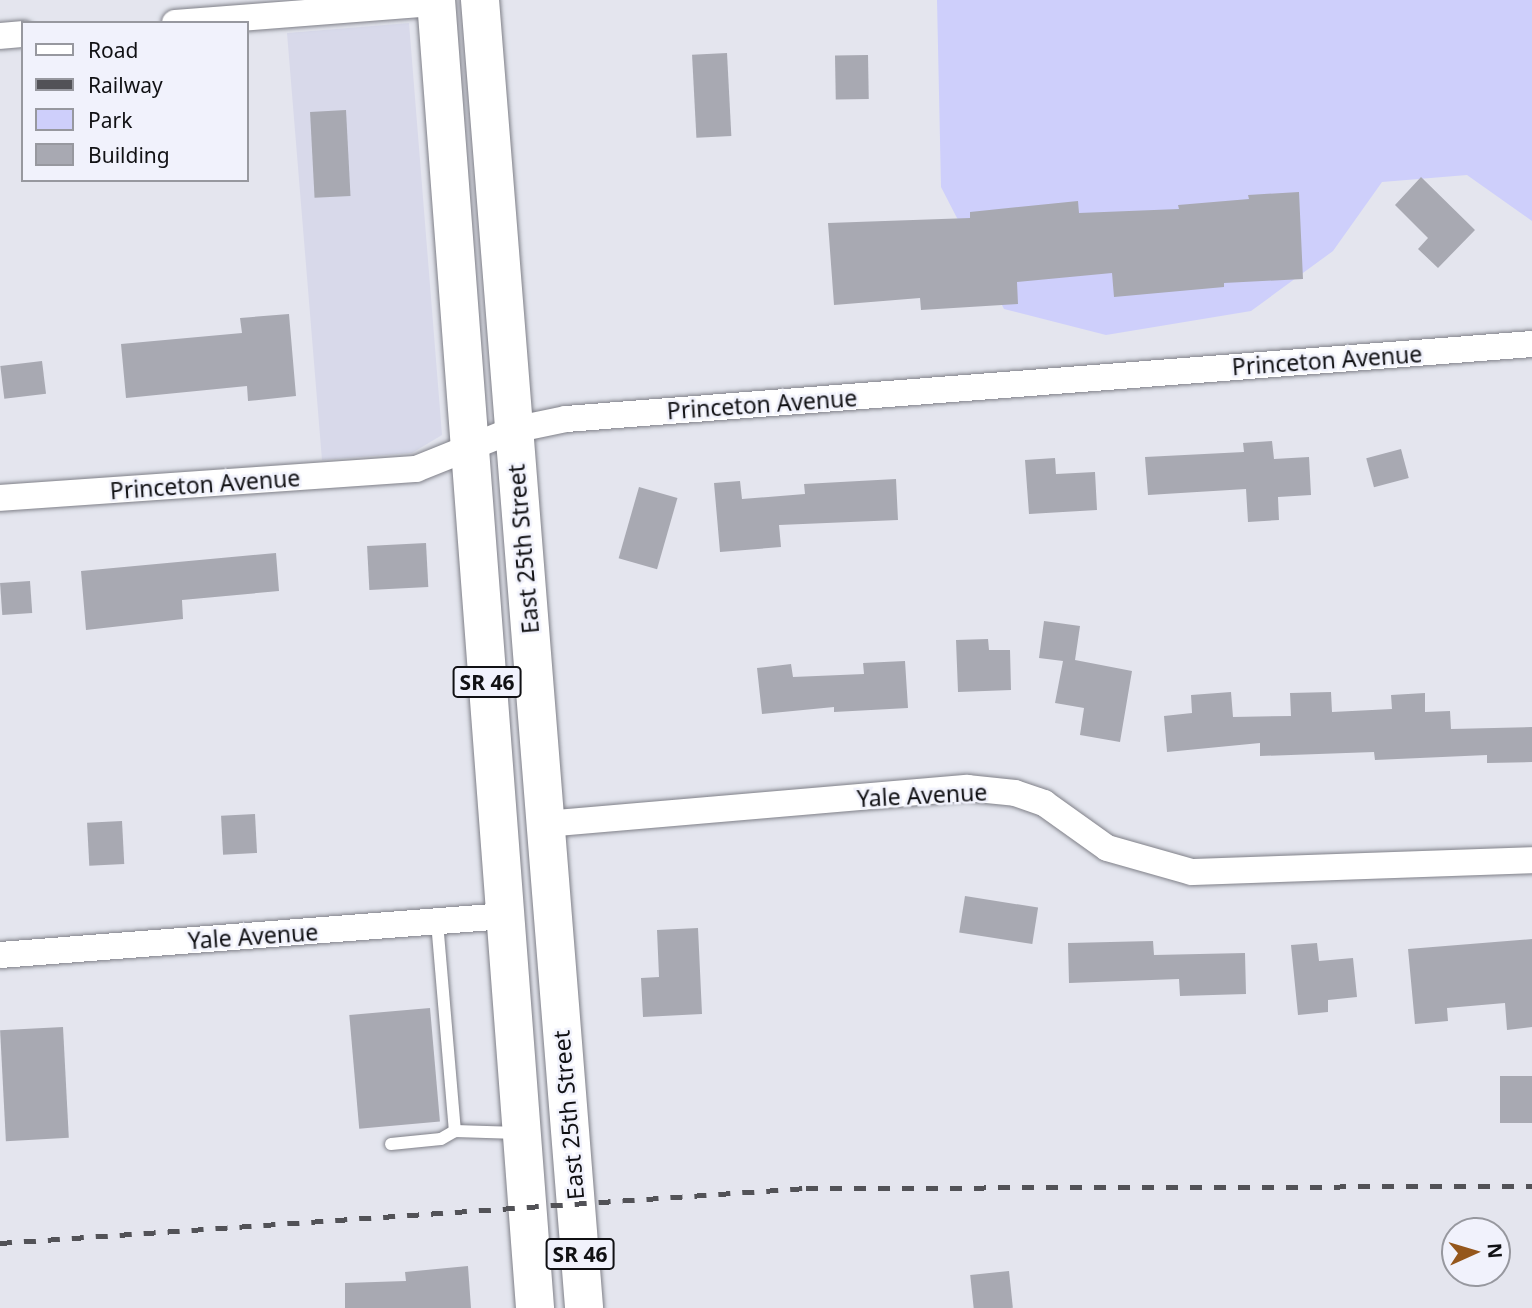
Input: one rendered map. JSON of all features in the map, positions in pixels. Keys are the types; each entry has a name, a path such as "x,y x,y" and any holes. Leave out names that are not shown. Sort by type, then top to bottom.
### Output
{"main road":[{"name":"East 25th Street","path":"480,0 584,1308"},
{"name":"East 25th Street","path":"436,1 535,1308"},
{"path":"530,1245 556,1296 558,1308"}],"street":[{"path":"199,21 436,1"},
{"path":"0,36 21,34"},
{"name":"Princeton Avenue","path":"0,498 416,469 513,430 566,419 1532,344"},
{"name":"Yale Avenue","path":"545,824 967,788 1015,793 1044,803 1107,848 1192,872 1532,860"},
{"name":"Yale Avenue","path":"0,955 505,916"}],"lane":[{"path":"437,922 455,1131"},
{"path":"391,1144 441,1139 455,1131 522,1133"}],"shaded area":[{"path":"409,23 442,435 412,453 322,460 287,33"}],"green space":[{"path":"937,0 1532,0 1532,221 1467,175 1382,182 1333,251 1251,311 1106,335 1004,309 941,187"}],"building":[{"path":"727,53 731,136 696,138 692,55"},
{"path":"868,55 869,99 836,100 835,56"},
{"path":"346,110 351,196 315,198 310,112"},
{"path":"1421,177 1475,230 1438,268 1418,249 1428,238 1395,205"},
{"path":"1299,192 1303,279 1224,283 1224,287 1114,297 1112,273 1017,282 1018,304 921,310 920,298 834,305 828,223 970,218 970,212 1078,201 1079,213 1179,209 1178,205 1249,199 1248,195"},
{"path":"289,314 296,396 248,401 247,386 126,398 121,344 242,333 240,318"},
{"path":"42,361 46,394 4,399 0,366"},
{"path":"1272,441 1274,459 1309,457 1311,495 1278,497 1279,520 1248,522 1246,489 1148,495 1145,457 1244,452 1243,443"},
{"path":"1401,449 1409,478 1374,487 1366,458"},
{"path":"1055,458 1056,474 1095,472 1097,510 1029,514 1025,460"},
{"path":"896,479 898,520 779,525 781,547 720,552 714,483 740,481 742,499 805,494 804,484"},
{"path":"639,487 677,498 657,569 619,558"},
{"path":"426,543 428,587 369,590 367,546"},
{"path":"276,553 279,591 182,600 183,619 86,630 81,571"},
{"path":"30,581 32,613 2,615 0,583"},
{"path":"1044,621 1080,626 1075,660 1132,671 1120,742 1080,735 1084,708 1055,703 1063,661 1039,658"},
{"path":"988,639 989,650 1010,650 1011,690 958,692 956,640"},
{"path":"905,661 908,708 834,712 834,707 762,714 757,668 791,664 793,677 864,674 863,663"},
{"path":"1231,692 1233,717 1291,716 1290,693 1331,692 1332,712 1392,709 1391,695 1425,693 1425,712 1450,711 1451,729 1532,727 1532,762 1487,763 1487,755 1375,760 1374,752 1260,756 1260,743 1167,752 1164,716 1192,713 1191,695"},
{"path":"255,814 257,853 223,855 221,816"},
{"path":"122,821 124,864 89,866 87,823"},
{"path":"965,896 1038,908 1032,944 959,933"},
{"path":"698,928 702,1014 643,1017 641,978 659,977 657,930"},
{"path":"1532,939 1532,1027 1507,1030 1505,1003 1447,1008 1448,1021 1415,1024 1408,949"},
{"path":"1153,941 1154,955 1245,953 1246,994 1180,996 1179,979 1069,983 1068,943"},
{"path":"1317,943 1319,961 1353,958 1357,997 1328,1000 1328,1012 1298,1015 1291,945"},
{"path":"430,1008 440,1122 359,1129 349,1015"},
{"path":"63,1027 69,1138 6,1141 0,1030"},
{"path":"1500,1076 1532,1076 1532,1123 1500,1123"},
{"path":"468,1266 471,1308 345,1308 345,1283 406,1281 405,1272"},
{"path":"1009,1271 1013,1308 974,1308 970,1275"}],"railway":[{"path":"0,1243 806,1188 1532,1186"}]}
